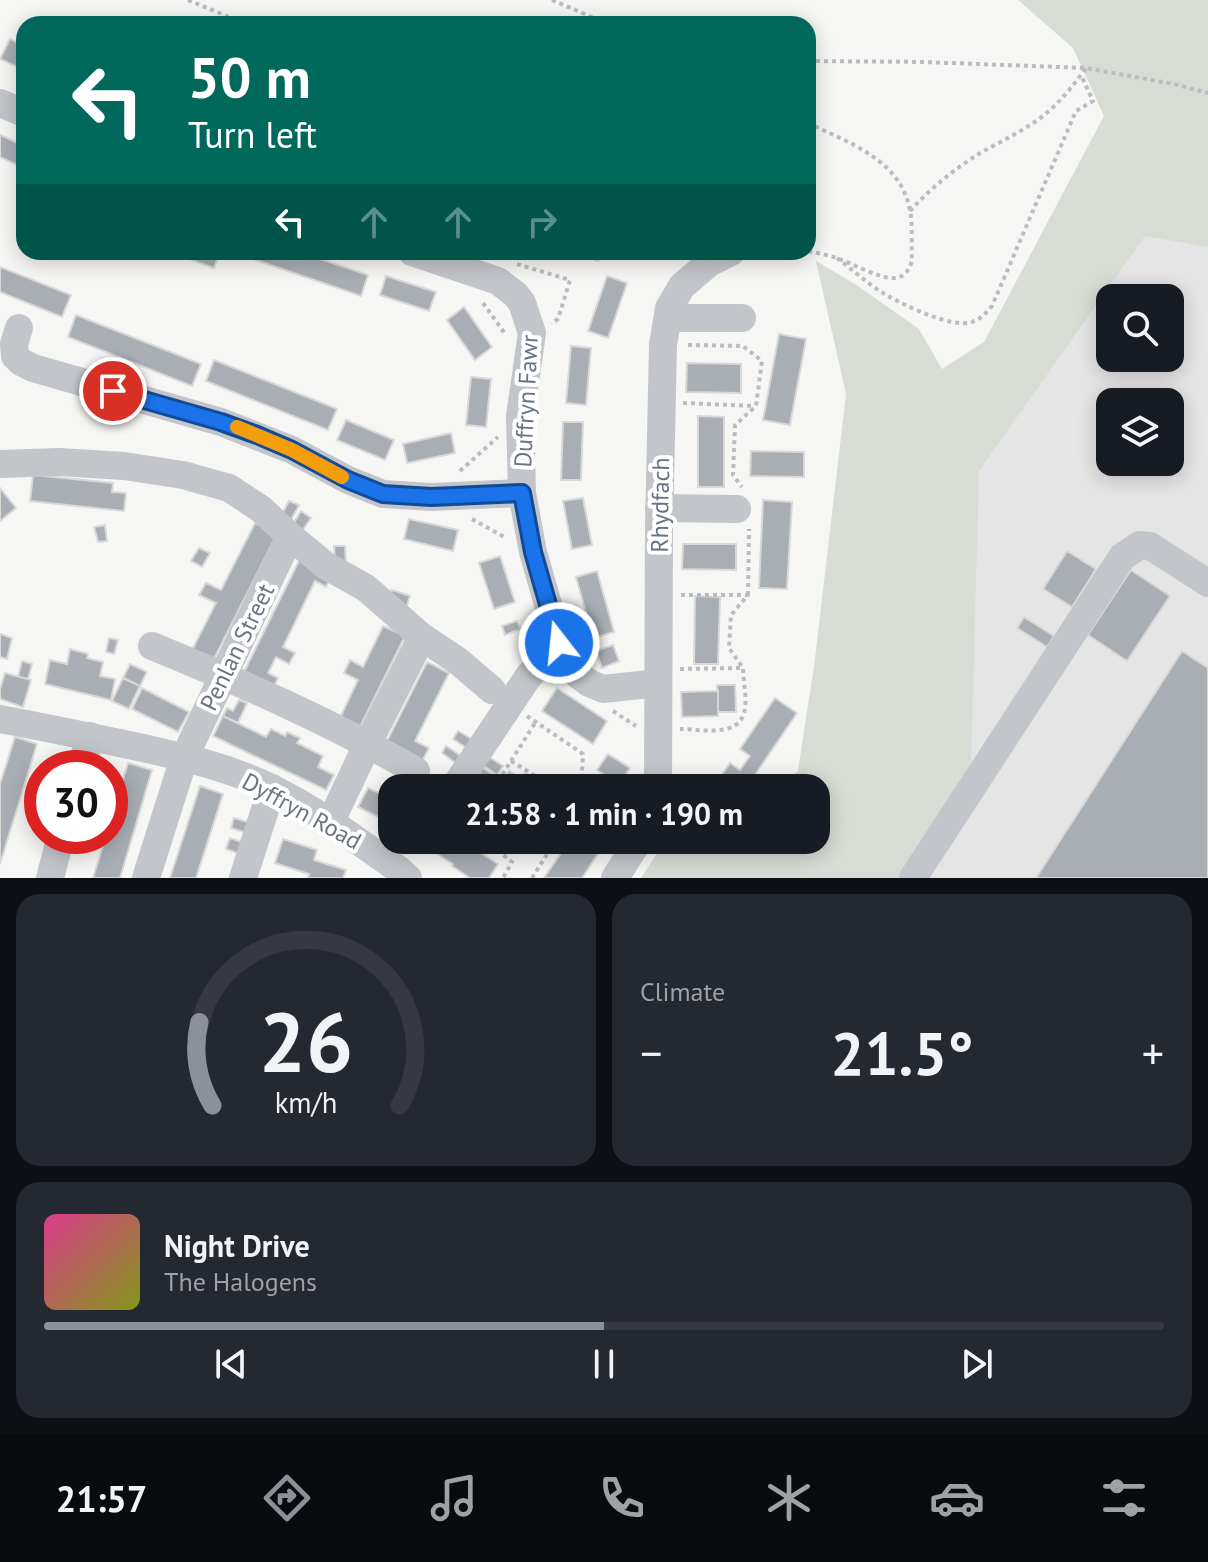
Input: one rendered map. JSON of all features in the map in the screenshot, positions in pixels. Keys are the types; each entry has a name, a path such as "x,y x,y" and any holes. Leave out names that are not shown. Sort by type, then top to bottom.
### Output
{"street":[{"name":"Duffryn Fawr","path":"436,260 498,281 516,295 526,313 532,333 520,416 522,493 533,552 559,643 577,674 603,689 658,676"},
{"name":"Rhydfach","path":"658,774 659,508 665,331 669,308 682,286 715,260"},
{"path":"665,331 742,318"},
{"path":"19,328 14,344 15,356 33,368 221,422 292,450 348,480 383,494 431,497 522,493"},
{"path":"0,464 59,462 124,466 183,475 229,488 261,509 325,565 366,588 422,637 458,661 501,697"},
{"path":"659,508 737,509"},
{"name":"Penlan Street","path":"146,878 184,758 290,536"},
{"path":"913,878 1122,557 1140,545 1150,546 1208,583"},
{"path":"331,821 422,637"},
{"path":"461,774 501,697 528,677 559,643"},
{"path":"152,646 368,743 416,771"},
{"name":"Dyffryn Road","path":"0,719 90,736 228,770 272,788 331,821 408,878"},
{"path":"86,750 90,736"},
{"path":"243,878 272,788"},
{"path":"50,878 56,854"},
{"path":"615,878 630,854"}],"path":[{"path":"188,0 227,16"},
{"path":"552,0 589,16"},
{"path":"816,61 1086,68 1208,93"},
{"path":"910,211 973,158 1031,125 1050,110 1086,68"},
{"path":"837,258 888,296 932,316 959,324 983,317 992,306 1076,111 1093,101 1081,75"},
{"path":"816,127 870,153 891,171 903,190 910,211 912,261 904,275 894,278 816,253"},
{"path":"459,268 527,366"},
{"path":"662,402 756,406 762,361 743,346 665,331"},
{"path":"658,595 748,595 731,615 729,648 743,668 745,711 738,723 723,730 658,728"},
{"path":"658,676 743,668"},
{"path":"501,697 583,754 582,774"},
{"path":"503,774 536,722"},
{"path":"511,761 532,774"},
{"path":"502,854 512,862 503,878"},
{"path":"532,878 547,854"}],"shaded area":[{"path":"1018,0 1208,0 1208,247 1145,236 1111,284 1096,284 1096,305 979,471 971,766 898,878 641,878 657,854 830,854 830,774 794,774 798,771 814,667 846,394 816,261 919,329 942,369 984,342 1104,116 1073,48"},
{"path":"1104,116 1208,185 1208,878 641,878 657,854 830,854 830,774 794,774 798,771 814,667"}],"building":[{"path":"10,39 16,42 16,66 0,59"},
{"path":"0,135 16,142 16,164 0,157"},
{"path":"192,260 217,260 214,268"},
{"path":"256,260 323,260 368,275 361,296"},
{"path":"0,267 71,295 62,317 0,292"},
{"path":"386,276 436,292 429,311 380,295"},
{"path":"607,276 627,283 608,338 588,331"},
{"path":"464,307 492,347 475,360 447,320"},
{"path":"76,315 201,364 192,386 68,337"},
{"path":"779,334 806,339 790,425 763,420"},
{"path":"571,346 591,348 586,405 566,403"},
{"path":"214,360 337,409 328,430 206,381"},
{"path":"687,363 741,364 741,393 686,392"},
{"path":"471,377 491,379 486,427 466,425"},
{"path":"698,416 724,417 724,487 698,487"},
{"path":"346,420 394,440 385,460 337,440"},
{"path":"563,422 583,422 581,480 561,480"},
{"path":"451,433 455,453 407,463 403,444"},
{"path":"751,451 804,452 804,477 750,476"},
{"path":"33,475 113,483 112,492 126,493 124,511 30,501"},
{"path":"0,488 16,508 0,521"},
{"path":"583,498 592,545 572,549 563,501"},
{"path":"763,500 792,502 787,589 759,588"},
{"path":"289,501 299,505 291,520 281,516"},
{"path":"301,511 311,518 301,532 292,526"},
{"path":"409,519 458,530 453,551 404,539"},
{"path":"255,523 277,534 210,667 189,656 216,603 199,595 206,583 221,590"},
{"path":"105,525 107,541 98,542 94,527"},
{"path":"683,544 736,544 736,570 682,569"},
{"path":"334,546 345,546 346,562 335,563"},
{"path":"199,548 210,553 202,567 191,561"},
{"path":"1067,551 1096,569 1072,607 1043,589"},
{"path":"500,556 515,602 494,609 479,563"},
{"path":"301,557 333,573 326,587 315,581 283,647 295,653 289,664 276,657 268,673 278,678 272,690 242,676"},
{"path":"1131,570 1170,596 1127,661 1088,635"},
{"path":"597,571 614,632 593,638 576,577"},
{"path":"392,590 410,596 406,608 388,602"},
{"path":"695,596 720,597 718,664 694,664"},
{"path":"1024,617 1054,636 1047,647 1017,628"},
{"path":"517,621 520,629 505,635 502,626"},
{"path":"383,626 405,636 358,731 338,722 358,680 344,673 350,660 363,667"},
{"path":"0,634 12,638 7,659 0,657"},
{"path":"109,638 118,640 114,654 106,652"},
{"path":"613,645 619,661 602,668 596,651"},
{"path":"70,649 103,662 100,676 115,679 111,700 45,684 50,660 67,664"},
{"path":"1182,651 1208,668 1208,878 1036,878"},
{"path":"22,661 32,664 28,679 18,677"},
{"path":"427,662 449,673 415,741 429,748 421,763 385,745"},
{"path":"130,664 147,672 140,686 123,678"},
{"path":"5,673 31,680 23,707 0,699"},
{"path":"123,678 140,686 129,709 112,701"},
{"path":"717,685 735,685 736,712 718,712"},
{"path":"142,688 189,712 178,732 132,709"},
{"path":"557,688 607,721 593,744 542,711"},
{"path":"718,691 718,716 682,717 681,692"},
{"path":"775,698 797,713 756,774 722,774 730,763 740,770 750,756 740,749"},
{"path":"239,700 247,703 238,723 223,716 227,708 233,711"},
{"path":"223,716 266,737 271,729 285,736 287,732 300,738 297,743 323,756 318,767 334,775 326,790 213,736"},
{"path":"458,731 475,741 470,750 453,739"},
{"path":"15,737 37,744 35,750 24,750 24,786 0,864 0,784"},
{"path":"446,746 461,756 456,763 442,753"},
{"path":"608,754 630,768 626,774 603,774 597,770"},
{"path":"489,757 503,766 496,774 484,766"},
{"path":"128,763 152,770 128,851"},
{"path":"482,767 492,774 478,774"},
{"path":"200,786 223,794 196,878 170,878"},
{"path":"368,788 378,793 378,817 358,807"},
{"path":"234,818 250,823 247,833 231,828"},
{"path":"230,838 244,843 240,854 226,849"},
{"path":"283,839 317,850 314,860 346,870 343,878 308,878 309,874 275,863"},
{"path":"100,854 127,854 120,878 93,878"},
{"path":"437,854 482,854 498,864 489,878 470,878"},
{"path":"560,854 598,854 582,878 544,878"}],"slow traffic":[{"path":"237,427 292,450 342,477"}],"route":[{"path":"113,391 257,435 383,494 431,497 522,493 533,552 559,643"}]}
